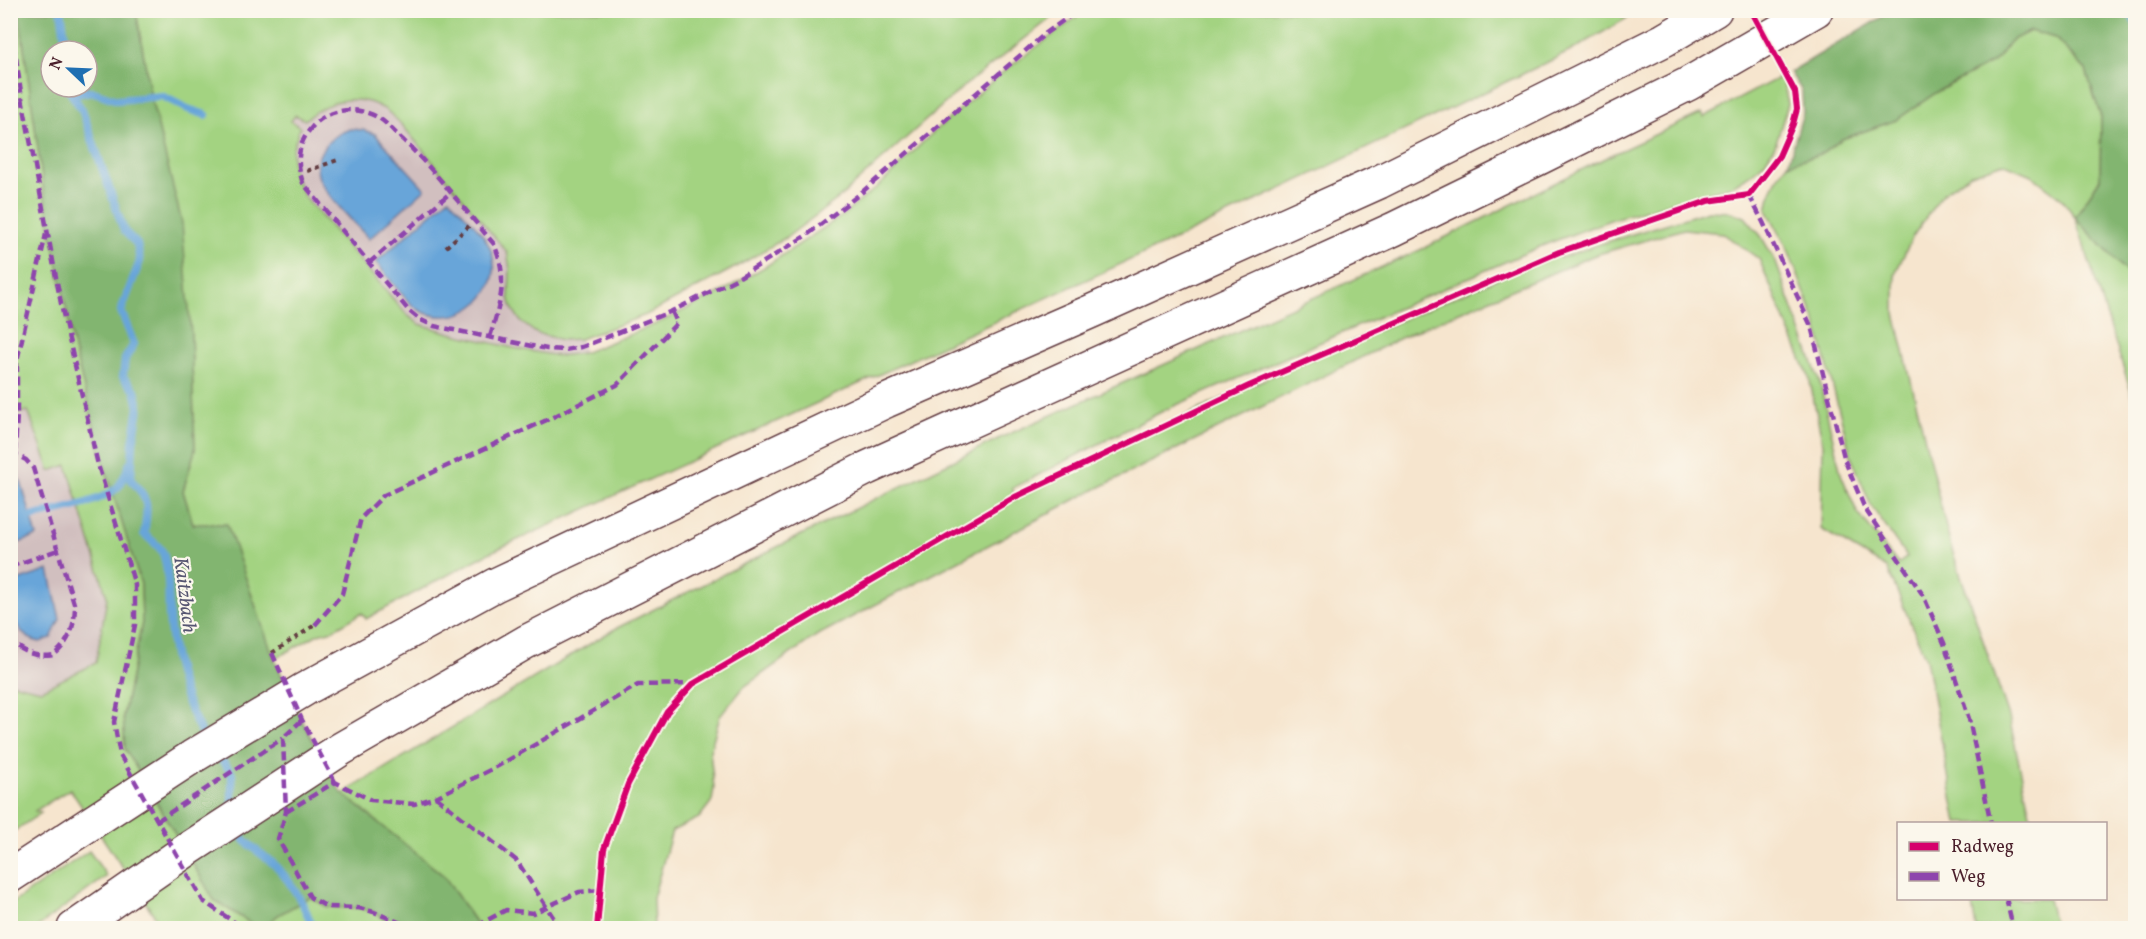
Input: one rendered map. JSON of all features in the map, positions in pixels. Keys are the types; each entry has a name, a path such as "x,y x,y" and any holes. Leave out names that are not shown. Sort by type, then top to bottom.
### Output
{"highway":[{"path":"10,876 192,757 305,689 495,585 886,400 1081,316 1378,182 1664,40 1715,10"},
{"path":"74,928 188,849 341,749 526,642 867,468 1394,229 1688,84 1816,10"}],"path":[{"path":"307,171 338,159"},
{"path":"446,247 469,226"},
{"path":"272,653 315,625"}],"shaded area":[{"path":"393,90 578,331 592,382 449,364 288,196 267,118 305,100"},
{"path":"28,410 50,471 67,465 107,597 96,663 41,690 11,683 11,415"}],"green space":[{"path":"19,10 44,192 74,349 103,461 141,584 142,623 123,716 214,900 258,928 134,928 142,922 145,926 156,918 70,789 35,811 41,813 11,833 11,683 41,690 96,663 107,597 67,465 50,471 28,411 11,415 10,11"},
{"path":"19,11 136,11 151,98 182,223 191,334 195,450 183,491 193,524 227,524 272,653 302,720 342,793 444,876 479,928 399,928 374,912 359,908 327,907 310,897 278,915 263,928 258,928 214,900 125,749 123,716 142,623 141,584 103,461 74,349 44,192"},
{"path":"136,11 1060,11 963,87 839,198 787,237 646,315 580,339 562,340 536,333 521,322 512,308 509,297 510,269 507,252 403,126 386,110 365,101 344,100 323,107 305,120 295,115 291,121 300,127 292,151 293,172 304,196 407,315 419,324 450,333 558,356 583,353 656,324 723,291 766,266 842,216 884,181 927,138 1004,71 1085,11 1639,11 1571,51 1180,237 489,553 366,619 362,613 333,630 318,634 275,659 193,524 183,491 195,450 191,334"},
{"path":"1892,11 2135,11 2135,281 2075,217 2100,179 2101,117 2086,70 2055,38 2030,31 2010,41 1995,61 1940,90 1896,120 1842,139 1823,153 1788,164 1803,113 1802,91 1790,72"},
{"path":"2030,31 2055,38 2086,70 2101,117 2100,179 2075,217 2062,199 2031,175 2003,163 1971,174 1943,193 1913,236 1895,274 1895,314 1950,544 2009,717 2032,822 1957,822 1926,659 1887,568 1821,529 1823,445 1809,377 1759,259 1722,233 1684,229 1595,255 1417,330 1076,499 816,636 744,687 720,716 710,751 714,788 712,801 699,818 672,831 653,898 654,928 521,928 520,926 479,928 444,876 342,794 613,630 789,541 1000,438 1420,250 1609,156 1702,113 1704,117 1782,76 1788,104 1775,146 1764,163 1734,185 1613,219 1544,245 1165,410 1013,488 1014,497 1249,386 1559,252 1560,258 1708,211 1731,212 1745,217 1761,236 1775,260 1820,383 1841,474 1857,512 1898,564 1907,557 1871,506 1851,456 1816,322 1786,245 1767,210 1771,191 1788,164 1823,153 1842,139 1896,120 1940,90 1995,61 2010,41"},
{"path":"2075,217 2135,281 2135,404"},
{"path":"89,851 107,876 36,928 11,928 11,904"},
{"path":"310,897 327,907 359,908 374,912 399,928 263,928 278,915"},
{"path":"1971,900 2048,900 2055,928 1976,928"}],"water":[{"path":"350,129 375,134 425,189 369,239 333,200 323,186 317,168 318,159 327,144"},
{"path":"449,198 486,240 493,257 494,272 483,298 473,307 447,316 433,315 414,307 376,262"},
{"path":"11,472 21,482 37,536 11,546"},
{"path":"49,570 60,619 51,638 40,642 31,639 18,627 12,610 11,583"}],"waterway":[{"name":"Kaitzbach","path":"61,10 65,39"},
{"path":"2128,10 2136,23"},
{"path":"99,94 117,100 162,96 206,115"},
{"name":"Kaitzbach","path":"75,99 82,110 124,231 137,244 140,261 121,311 134,344 125,359 123,377 135,390 139,407 133,443 131,480 145,499 144,534 163,553 167,571 172,642 178,672 192,714 206,741"},
{"path":"31,517 76,506 109,494 121,483 130,463"},
{"name":"Kaitzbach","path":"214,751 232,773 232,810"},
{"name":"Kaitzbach","path":"236,825 243,838 273,863 290,882 313,928"}],"marked path":[{"path":"490,337 500,301 502,280 499,257 494,244 427,165 379,118 362,111 343,110 334,112 319,121 307,133 299,154 299,168 303,183 409,311 434,326 547,349 565,350 582,347 672,311 738,278 807,235 861,193 1046,33 1078,10"},
{"path":"10,17 21,92 62,309 98,465 135,585 135,625 114,722 120,755 203,901 243,928"},
{"path":"369,263 450,193"},
{"path":"1749,195 1811,326 1845,461 1865,509 1923,595 1944,643 1969,719 1991,822"},
{"path":"15,453 17,361 46,234"},
{"path":"315,625 342,594 361,518 384,495 617,385 677,323 672,311"},
{"path":"10,452 26,460 33,468 75,607 70,634 64,645 54,655 42,656 30,653 10,639"},
{"path":"10,567 58,550"},
{"path":"272,653 302,720 335,782"},
{"path":"286,812 335,782 371,800 414,804 436,797 498,766 638,685 693,684"},
{"path":"302,720 283,738 286,812 278,839 310,897 327,907 359,908 413,928"},
{"path":"157,821 283,738"},
{"path":"436,797 517,861 560,928"},
{"path":"478,928 484,922 506,910 533,913 579,892 601,890"},
{"path":"2006,900 2013,928"}],"cycle path":[{"path":"597,928 604,849 628,784 667,712 693,684 1015,497 1249,386 1559,252 1708,201 1749,195 1779,156 1797,109 1795,92 1751,10"}]}
